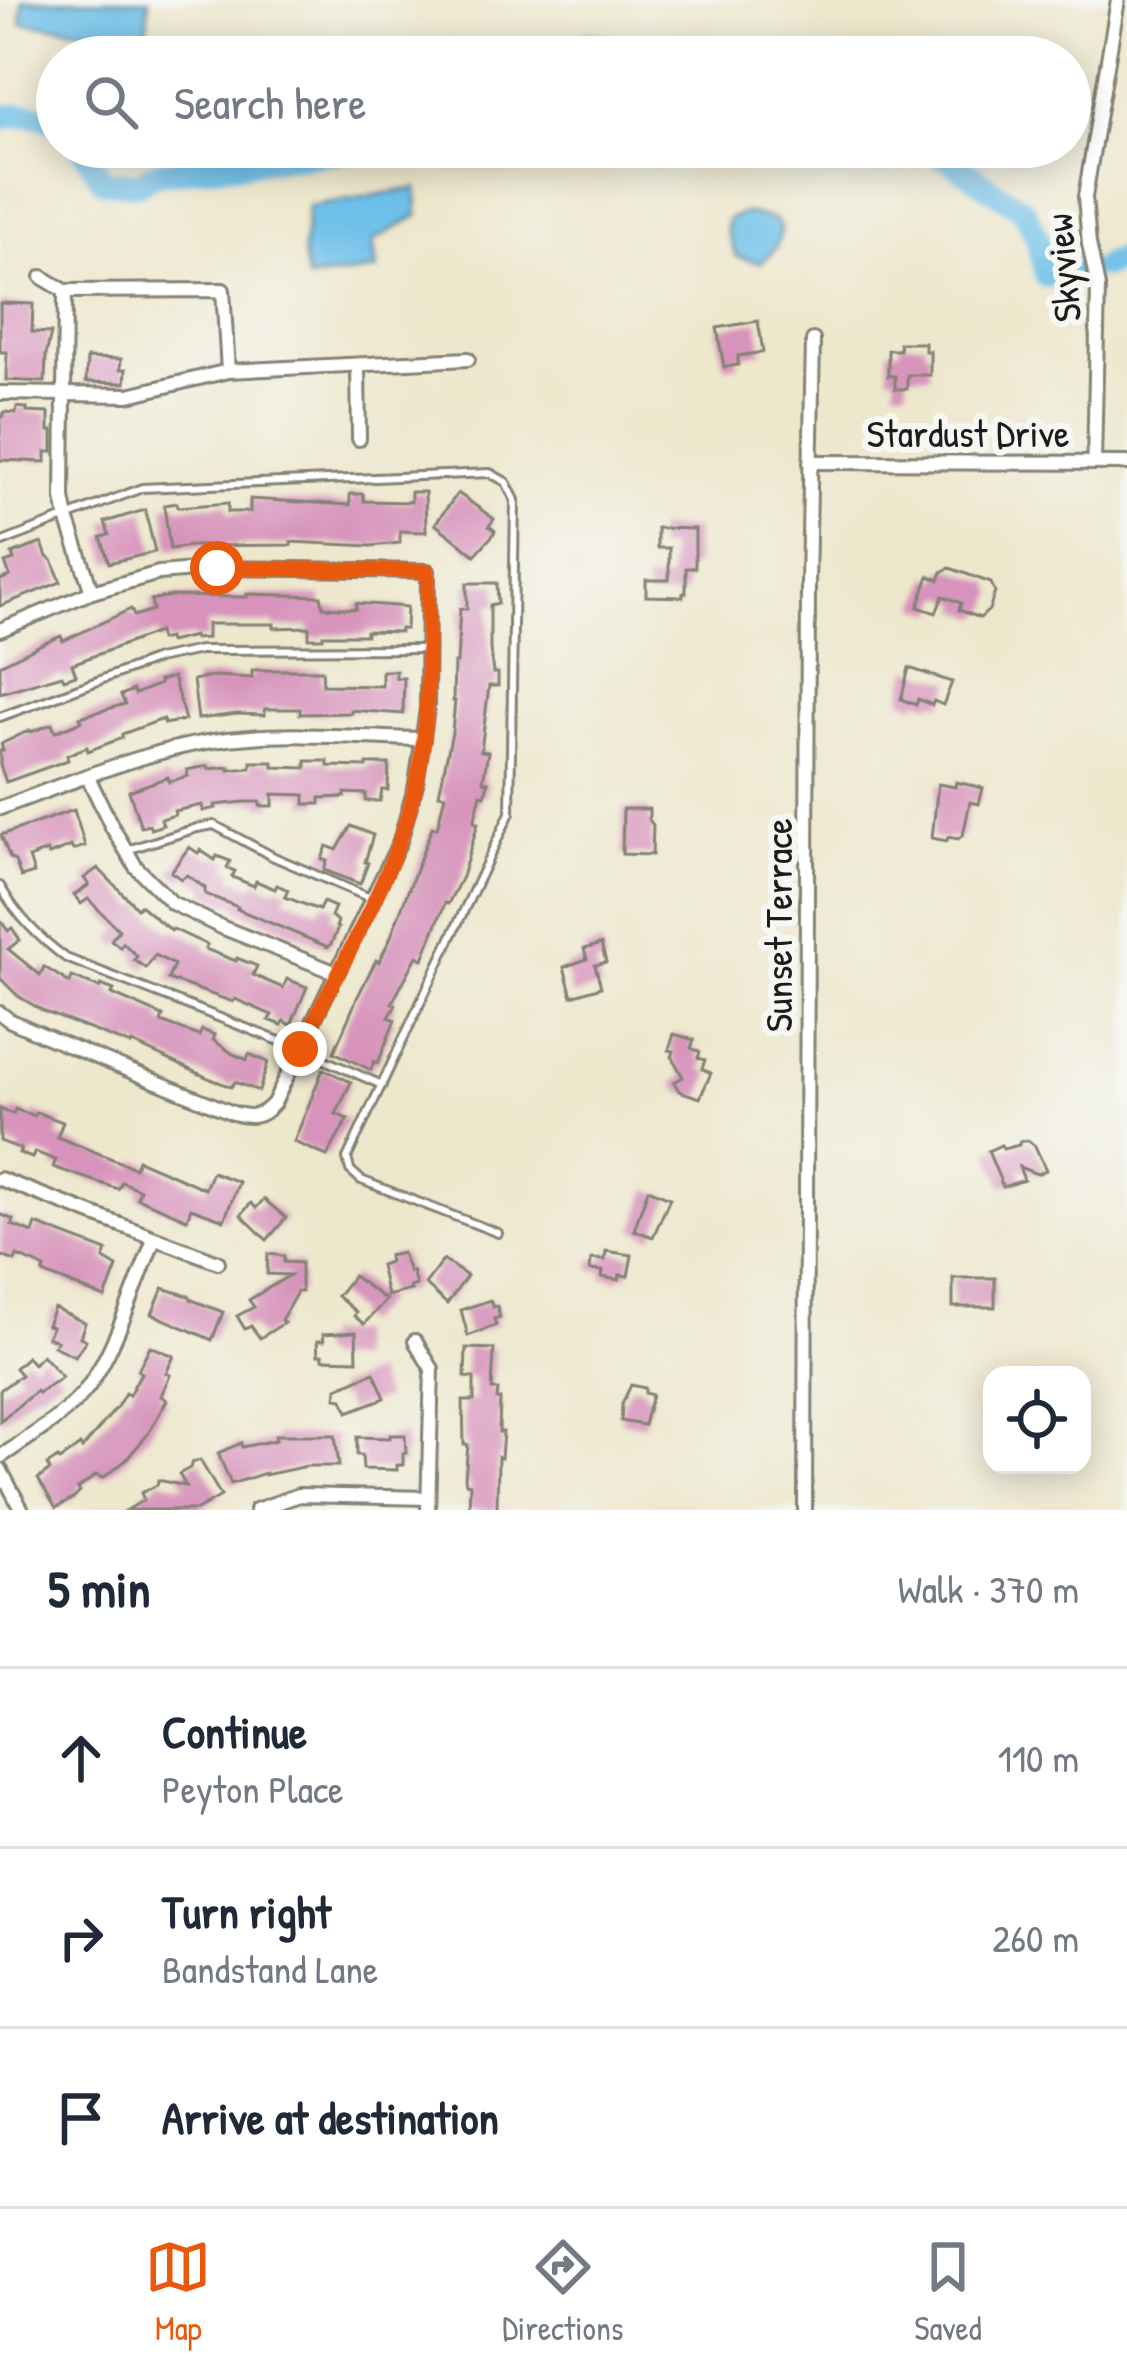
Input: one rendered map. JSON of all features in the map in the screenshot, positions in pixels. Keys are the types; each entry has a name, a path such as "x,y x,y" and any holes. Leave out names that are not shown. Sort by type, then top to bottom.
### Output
{"street":[{"name":"Skyview","path":"1091,161 1118,0"},
{"name":"Skyview","path":"1090,168 1085,197 1099,287 1094,463"},
{"path":"41,277 64,291 227,284 228,371"},
{"path":"64,291 63,498 92,592"},
{"name":"Sunset Terrace","path":"805,1510 813,340"},
{"path":"0,393 129,395 228,371 468,359"},
{"path":"358,364 359,439"},
{"name":"Stardust Drive","path":"810,462 1127,463"},
{"path":"0,630 92,592 159,573 217,568 428,571 423,739 400,841 266,1113 252,1118 233,1113 0,1013"},
{"path":"0,808 196,744 238,737 423,739"},
{"path":"88,777 136,866 172,903 337,973"},
{"path":"0,1179 218,1262"},
{"path":"0,1457 50,1423 88,1388 115,1337 154,1240"},
{"path":"256,1510 298,1495 428,1504 432,1369 415,1341"},
{"path":"0,1469 22,1510"}],"lane":[{"path":"0,543 142,488 490,473 506,482 515,500 510,813 347,1158 350,1170 361,1180 498,1234"},
{"path":"0,717 157,659 200,650 427,649"},
{"path":"127,850 214,825 274,857 373,899"},
{"path":"0,886 17,915 66,958 382,1085"}],"water":[{"path":"23,0 149,0 146,35 21,23"},
{"path":"417,188 418,216 373,241 377,270 307,279 303,251 308,206"},
{"path":"745,213 774,219 781,228 775,248 760,263 736,256 726,229 728,219"}],"building":[{"path":"0,303 33,304 32,332 51,333 45,382 6,380 7,352 0,352"},
{"path":"758,321 763,352 738,356 738,365 724,367 717,328"},
{"path":"899,343 925,343 925,351 930,351 930,375 907,375 907,389 895,389 895,376 888,376 888,350 900,350"},
{"path":"87,358 121,359 125,383 86,382"},
{"path":"17,407 49,413 53,452 46,452 46,462 0,460 0,417 4,412 16,413"},
{"path":"411,492 425,492 426,532 400,531 400,543 291,542 170,549 164,505 228,503 228,512 250,512 250,499 350,505 350,494 363,494 364,501 411,502"},
{"path":"458,493 494,519 489,526 493,535 475,555 435,524"},
{"path":"145,510 155,552 109,563 101,537 109,535 105,522"},
{"path":"657,528 695,529 695,568 686,568 683,597 646,596 646,580 669,580 669,548 657,548"},
{"path":"42,543 61,582 0,606 0,580 10,576 5,563 14,560 12,554"},
{"path":"950,568 991,583 995,592 989,610 980,618 959,610 961,603 943,596 936,613 918,607 929,576 939,580"},
{"path":"467,583 497,583 498,603 490,605 490,649 498,686 489,686 481,751 488,752 483,781 488,782 462,877 445,903 423,959 417,956 392,1003 396,1005 389,1017 395,1020 371,1070 334,1052 390,939 432,827 437,828 445,795 439,794 452,732 454,663 460,609 467,609"},
{"path":"247,594 321,596 323,607 356,609 356,603 407,607 406,629 309,638 309,627 207,624 207,638 169,642 168,638 160,640 158,632 72,664 76,675 0,693 0,665 61,636 63,641 131,609 134,616 153,610 151,600"},
{"path":"909,668 952,682 943,705 918,699 916,705 901,699"},
{"path":"252,670 322,670 323,685 382,686 382,671 396,671 396,678 404,678 403,714 351,710 300,714 300,709 265,709 265,715 198,719 193,680 252,678"},
{"path":"173,677 185,720 164,724 163,719 6,782 0,765 1,744 52,724 55,732 82,721 80,717 125,704 121,695 133,690 135,694"},
{"path":"306,761 328,761 328,766 389,764 388,790 382,790 380,801 366,801 366,794 345,793 345,797 320,798 320,804 305,804 305,795 273,794 273,806 244,802 203,811 202,805 174,811 175,815 161,819 163,825 151,829 141,827 129,791 208,766 229,770 251,768 251,762 273,762 273,767 306,768"},
{"path":"956,782 983,788 979,804 970,802 958,839 932,838 938,784 955,787"},
{"path":"623,809 649,809 652,855 622,854"},
{"path":"74,810 85,846 29,858 34,873 21,877 1,835"},
{"path":"351,826 373,835 360,884 324,870 327,861 322,859 327,846 337,850"},
{"path":"189,847 215,860 217,856 230,861 227,868 235,871 232,877 254,886 256,881 275,889 277,885 288,890 285,897 319,910 323,902 335,907 331,916 338,928 331,944 328,947 205,894 205,888 187,875 181,879 171,872"},
{"path":"98,868 137,908 140,905 171,931 207,945 205,949 257,966 253,975 283,988 287,979 307,987 291,1025 269,1020 272,1015 235,999 168,979 174,965 155,955 146,968 134,960 137,956 123,943 120,947 111,940 119,930 88,899 81,904 74,895 89,885 84,878"},
{"path":"0,920 20,940 8,949 40,975 44,967 70,983 72,977 101,985 163,1016 161,1022 199,1036 202,1030 215,1035 213,1040 233,1054 268,1062 259,1091 235,1082 231,1087 132,1043 45,1012 18,996 0,978"},
{"path":"601,944 606,962 595,965 601,987 572,996 564,967 587,959 584,949"},
{"path":"674,1034 694,1040 691,1048 705,1060 702,1069 711,1073 700,1098 679,1091 674,1082 683,1077 672,1057 674,1051 669,1050"},
{"path":"323,1069 351,1082 336,1114 348,1119 327,1156 294,1142"},
{"path":"0,1109 34,1116 36,1112 63,1122 57,1137 135,1168 138,1160 205,1189 212,1172 239,1182 224,1220 191,1208 187,1219 137,1198 140,1190 122,1182 118,1189 53,1167 56,1160 35,1152 32,1158 19,1153 21,1149 0,1141"},
{"path":"1020,1141 1035,1146 1046,1170 1037,1174 1019,1167 1024,1180 1003,1187 988,1151"},
{"path":"648,1189 670,1198 653,1237 634,1230"},
{"path":"264,1199 286,1218 267,1240 241,1215 251,1203 256,1208"},
{"path":"0,1214 33,1233 36,1224 107,1251 104,1259 117,1267 105,1298 43,1273 45,1268 35,1263 0,1255"},
{"path":"606,1251 632,1255 628,1276 620,1275 619,1280 590,1270 591,1259 605,1260"},
{"path":"402,1253 416,1285 387,1296 380,1265 389,1262 388,1256"},
{"path":"268,1254 301,1263 301,1292 281,1320 284,1323 260,1338 251,1326 245,1329 237,1316 254,1307 249,1300 290,1275 267,1274"},
{"path":"443,1260 467,1276 447,1304 425,1284"},
{"path":"353,1276 386,1300 364,1324 337,1296"},
{"path":"953,1278 995,1278 995,1307 953,1307"},
{"path":"163,1288 223,1312 212,1340 152,1314"},
{"path":"490,1300 500,1317 494,1319 496,1325 468,1336 461,1310"},
{"path":"54,1308 85,1323 80,1337 86,1340 75,1356 53,1346 57,1341 47,1337"},
{"path":"356,1332 357,1360 318,1355 317,1341 324,1341 323,1334"},
{"path":"150,1346 174,1356 161,1396 167,1400 148,1434 125,1461 103,1478 96,1475 74,1498 56,1508 38,1479 50,1470 47,1465 80,1445 82,1449 125,1393 129,1395"},
{"path":"466,1348 494,1349 492,1390 498,1390 499,1432 503,1432 497,1510 469,1510 463,1401 474,1401 474,1378 465,1377"},
{"path":"42,1355 62,1377 36,1391 0,1421 0,1390 21,1375 15,1368 27,1357 33,1364"},
{"path":"374,1372 385,1398 348,1412 343,1399 336,1398 337,1388"},
{"path":"631,1385 652,1395 644,1425 621,1421"},
{"path":"275,1435 335,1435 339,1466 265,1473 231,1484 218,1453 241,1443 242,1447 276,1440"},
{"path":"405,1435 403,1465 397,1465 397,1470 363,1469 357,1437"},
{"path":"200,1460 221,1496 197,1510 127,1510 144,1500 141,1493 158,1480 186,1486 179,1474"}],"waterway":[{"path":"0,119 36,116"},
{"path":"95,168 103,181 137,184 156,173 199,168"},
{"path":"960,168 1025,211 1046,276 1087,271"},
{"path":"1105,266 1127,256"}],"route":[{"path":"217,568 428,571 427,710 416,784 400,841 300,1049"}]}
